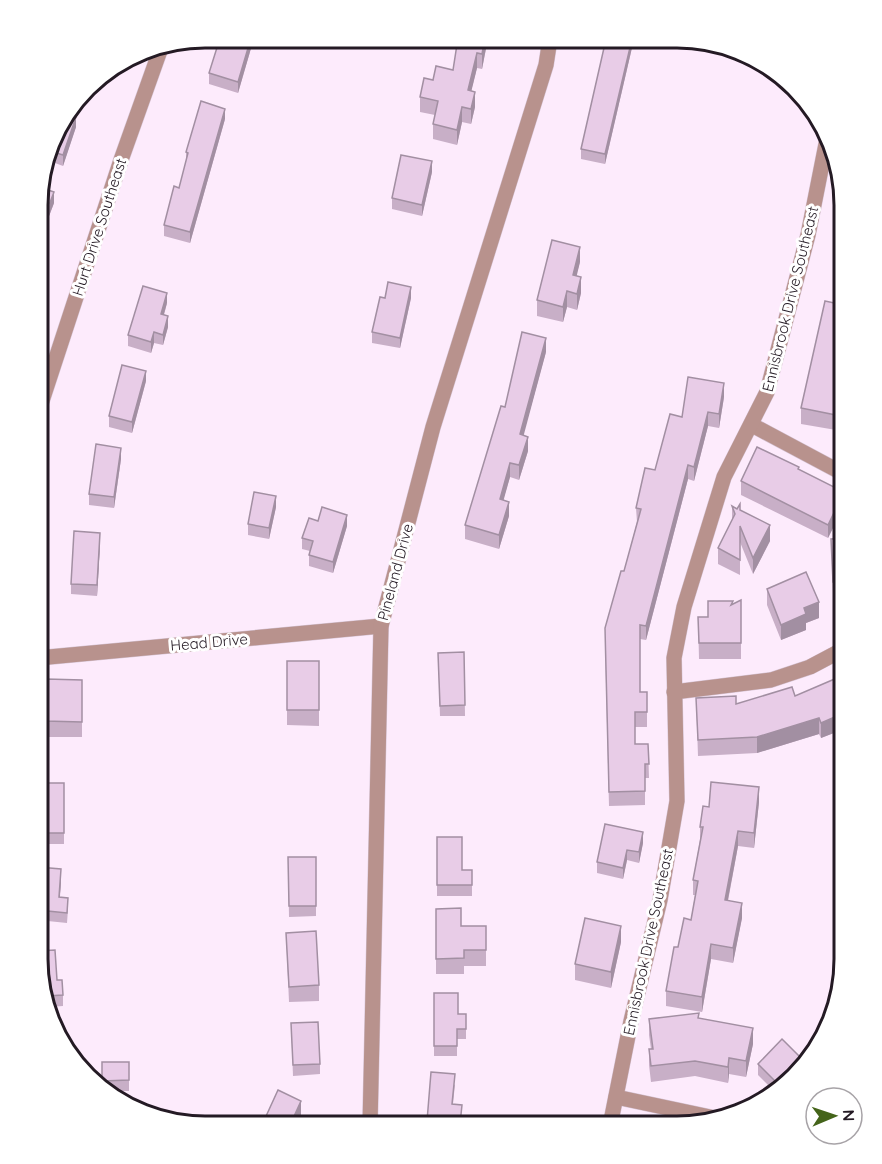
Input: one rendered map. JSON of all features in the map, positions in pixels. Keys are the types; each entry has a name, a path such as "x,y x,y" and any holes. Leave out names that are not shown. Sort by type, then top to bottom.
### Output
{"street":[{"name":"Pineland Drive","path":"370,1116 381,626 433,427 506,197 546,65 549,48"},
{"name":"Hurt Drive Southeast","path":"48,383 121,160 158,55"},
{"name":"Ennisbrook Drive Southeast","path":"612,1116 660,900 677,801 674,658 684,607 724,477 767,392 808,235 825,152"},
{"path":"752,425 834,469"},
{"name":"Head Drive","path":"48,657 381,626"},
{"path":"674,692 771,680 810,667 834,654"},
{"path":"616,1097 699,1115"}],"building":[{"path":"217,48 248,48 238,82 209,73"},
{"path":"456,48 483,48 482,54 477,53 468,90 475,92 471,109 462,107 457,130 433,124 438,101 420,97 424,78 433,80 436,66 453,70"},
{"path":"604,48 630,48 605,154 581,149"},
{"path":"201,101 225,109 190,232 164,225 174,186 179,188 188,153 186,152"},
{"path":"76,117 76,117 63,155 57,153"},
{"path":"401,155 432,161 422,205 392,198"},
{"path":"49,190 54,192 48,208"},
{"path":"552,240 580,247 573,275 581,277 577,294 567,291 563,307 537,300"},
{"path":"388,282 411,287 400,338 372,332 380,297 385,298"},
{"path":"143,286 167,293 161,314 168,316 163,335 154,332 151,342 128,335"},
{"path":"825,301 834,303 834,415 801,408"},
{"path":"522,332 546,338 520,434 528,437 519,465 510,463 500,499 509,502 499,535 465,525 501,406 505,407"},
{"path":"122,365 146,371 132,422 109,416"},
{"path":"688,377 724,383 719,414 708,412 694,467 688,465 646,626 640,625 640,692 647,692 647,712 635,712 635,744 648,744 649,764 645,764 645,791 609,792 605,628 641,509 636,508 645,468 655,470 670,414 682,417"},
{"path":"96,444 121,448 114,497 89,494"},
{"path":"757,447 834,487 834,513 828,525 741,481"},
{"path":"254,492 276,496 269,528 248,524"},
{"path":"740,504 740,510 770,525 753,558 740,526 740,560 718,548 735,514 732,506 737,509"},
{"path":"322,507 347,515 333,562 309,555 313,541 302,538 309,518 318,521"},
{"path":"74,531 100,533 97,585 71,584"},
{"path":"831,539 834,539 833,582"},
{"path":"806,572 819,602 804,608 806,614 781,625 767,589"},
{"path":"741,600 741,643 699,643 698,617 708,617 708,601 733,601 731,605"},
{"path":"464,652 465,705 440,706 438,653"},
{"path":"287,661 319,661 319,710 287,710"},
{"path":"48,679 82,680 82,722 48,721"},
{"path":"834,679 834,717 821,723 819,718 757,737 698,740 696,698 736,696 736,704 792,687 795,696"},
{"path":"711,782 759,787 754,833 738,831 725,900 742,903 733,948 711,944 702,997 666,991 674,947 678,947 684,918 691,920 698,881 693,880 703,827 700,827 703,806 709,807"},
{"path":"48,783 64,783 64,833 48,833"},
{"path":"605,824 643,832 639,852 627,850 623,868 597,862"},
{"path":"437,837 462,837 462,870 472,870 472,885 437,885"},
{"path":"288,857 316,857 316,906 289,906"},
{"path":"48,868 61,869 59,897 68,898 67,913 48,911"},
{"path":"461,908 461,926 486,926 486,950 464,950 464,958 436,959 436,909"},
{"path":"585,918 621,926 611,972 575,964"},
{"path":"316,931 319,985 289,987 286,933"},
{"path":"48,950 55,950 57,980 62,980 63,995 53,996 48,969"},
{"path":"434,993 458,993 458,1014 466,1014 466,1029 457,1029 457,1046 434,1046"},
{"path":"699,1013 698,1018 753,1028 746,1061 729,1058 728,1067 695,1061 651,1066 649,1049 653,1049 649,1019"},
{"path":"318,1022 320,1064 293,1065 291,1023"},
{"path":"782,1039 799,1056 775,1081 758,1064"},
{"path":"102,1062 129,1062 129,1080 106,1081 102,1077"},
{"path":"431,1072 455,1074 452,1104 462,1105 461,1116 427,1116"},
{"path":"278,1090 301,1101 294,1116 266,1116"}]}
